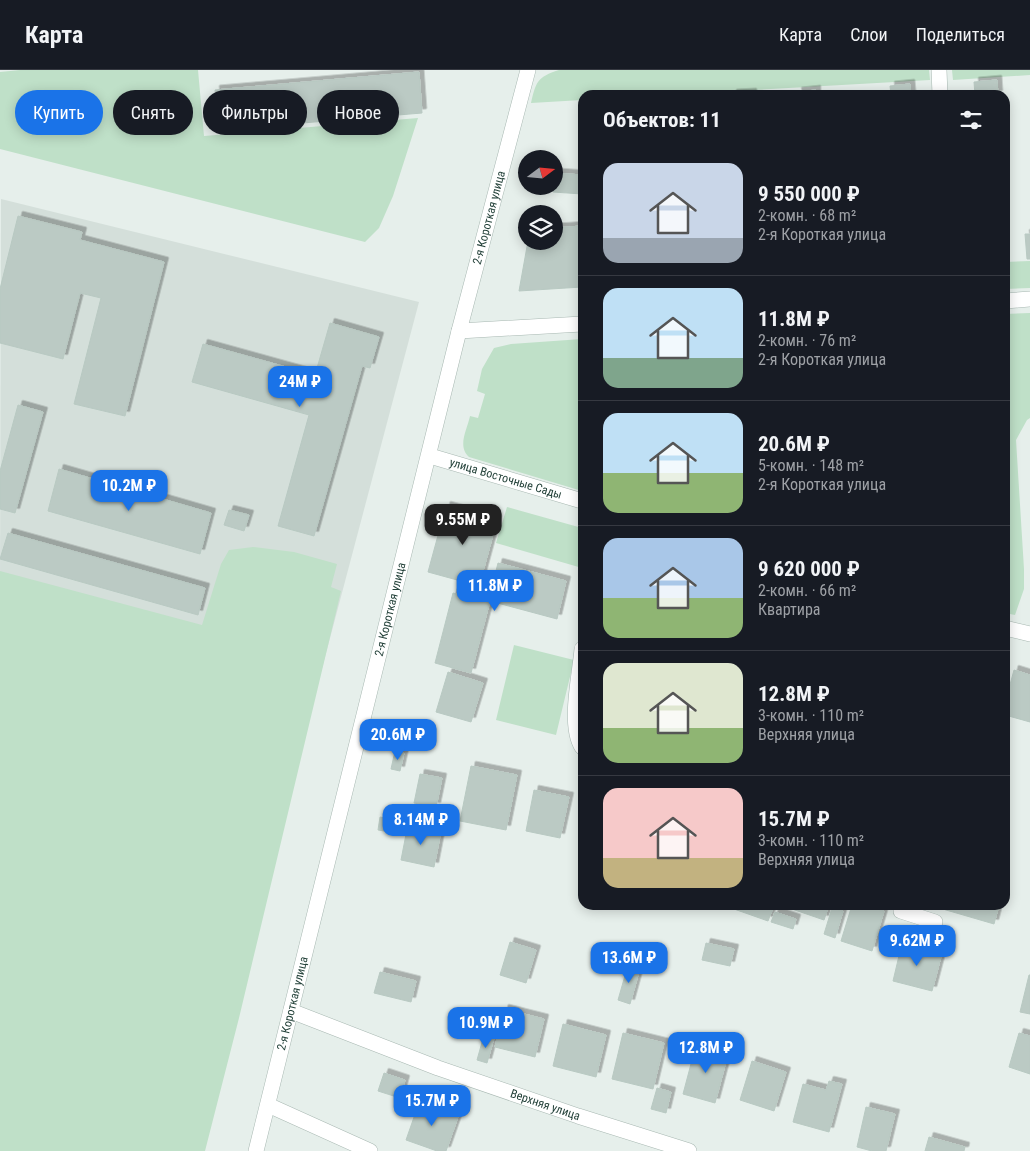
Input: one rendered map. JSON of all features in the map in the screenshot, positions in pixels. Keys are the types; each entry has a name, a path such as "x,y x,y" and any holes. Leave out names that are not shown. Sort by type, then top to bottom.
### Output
{"street":[{"name":"2-я Короткая улица","path":"256,1151 430,456 459,331 528,70"},
{"path":"939,70 940,90"},
{"path":"1010,301 1030,299"},
{"path":"459,331 578,324"},
{"name":"улица Восточные Сады","path":"430,456 578,500"},
{"path":"1010,629 1030,634"},
{"path":"578,689 575,719 578,736"},
{"path":"901,910 935,922"},
{"name":"Верхняя улица","path":"291,1011 438,1068 689,1151"},
{"path":"268,1105 370,1151"}],"shaded area":[{"path":"1,199 419,302 316,691 0,599"}],"green space":[{"path":"20,70 198,70 204,136 307,135 307,127 317,126 317,135 399,135 399,120 418,118 393,196 379,228 365,242 0,149 0,72"},
{"path":"559,70 929,70 930,80 755,90 578,90 578,100 531,103 536,85 546,75"},
{"path":"952,70 1030,70 1030,75 953,80"},
{"path":"1030,261 1030,288 1010,289 1010,262"},
{"path":"1030,313 1030,418 1016,440 1024,589 1015,615 1010,614 1010,314"},
{"path":"578,339 578,490 469,457 465,453 463,443 470,416 478,418 485,394 477,391 482,369 494,348 511,344"},
{"path":"507,507 578,527 578,567 496,543"},
{"path":"253,547 294,552 337,564 331,587 341,591 239,1018 205,1151 0,1151 0,571 202,625 221,564 229,550"},
{"path":"514,645 574,660 556,735 496,720"}],"building":[{"path":"419,72 422,113 399,115 399,90 317,90 317,122 307,123 307,90 215,90"},
{"path":"997,80 998,90 975,90 974,82"},
{"path":"910,84 911,90 890,90 890,86"},
{"path":"563,174 578,175 578,194 563,193"},
{"path":"18,216 82,232 80,240 164,262 125,416 74,404 101,298 80,293 63,359 0,343 0,289"},
{"path":"578,226 578,287 519,291 526,250 563,250 563,227"},
{"path":"1025,234 1030,234 1030,259 1027,259"},
{"path":"330,323 379,337 370,368 362,366 314,536 278,526 309,415 192,382 203,344 315,375"},
{"path":"18,405 43,412 15,513 0,509 0,471"},
{"path":"59,469 211,513 200,554 48,511"},
{"path":"446,506 497,520 479,586 428,572"},
{"path":"229,510 249,515 244,531 224,525"},
{"path":"8,533 205,588 198,615 0,559"},
{"path":"498,563 566,581 557,619 490,601 471,673 435,663 453,593 488,602"},
{"path":"1014,670 1030,675 1030,722 1010,716 1010,685"},
{"path":"448,672 483,683 471,722 436,712"},
{"path":"395,751 404,753 400,771 391,769"},
{"path":"471,766 517,775 506,830 460,821"},
{"path":"420,774 442,778 436,807 414,803"},
{"path":"534,790 569,797 560,838 526,831"},
{"path":"380,817 404,822 401,834 378,830"},
{"path":"408,824 441,831 434,867 401,860"},
{"path":"737,910 772,910 768,921"},
{"path":"795,910 827,910 824,920"},
{"path":"831,910 843,911 835,938 824,934"},
{"path":"850,910 884,911 872,951 841,941"},
{"path":"946,910 998,910 994,924"},
{"path":"775,912 796,919 793,929 771,922"},
{"path":"510,942 536,950 526,983 500,975"},
{"path":"706,943 734,949 730,966 702,960"},
{"path":"902,943 942,953 932,991 893,981"},
{"path":"628,965 640,968 630,1004 618,1000"},
{"path":"380,972 416,981 411,1002 374,993"},
{"path":"1030,975 1030,1014 1020,1012"},
{"path":"504,1009 544,1019 535,1057 495,1047"},
{"path":"563,1024 606,1035 596,1077 553,1066"},
{"path":"623,1033 664,1043 653,1089 612,1079"},
{"path":"1019,1033 1030,1036 1030,1074 1009,1067"},
{"path":"484,1035 494,1038 487,1063 477,1060"},
{"path":"696,1045 728,1054 715,1103 683,1094"},
{"path":"752,1061 786,1072 774,1111 740,1100"},
{"path":"384,1073 405,1080 400,1098 378,1091"},
{"path":"829,1081 842,1084 829,1132 793,1122 803,1084 826,1090"},
{"path":"657,1088 671,1092 666,1113 651,1109"},
{"path":"420,1100 459,1114 446,1151 437,1151 406,1140"},
{"path":"866,1107 895,1114 886,1151 872,1151 857,1147"},
{"path":"929,1137 965,1147 964,1151 925,1151"}]}
